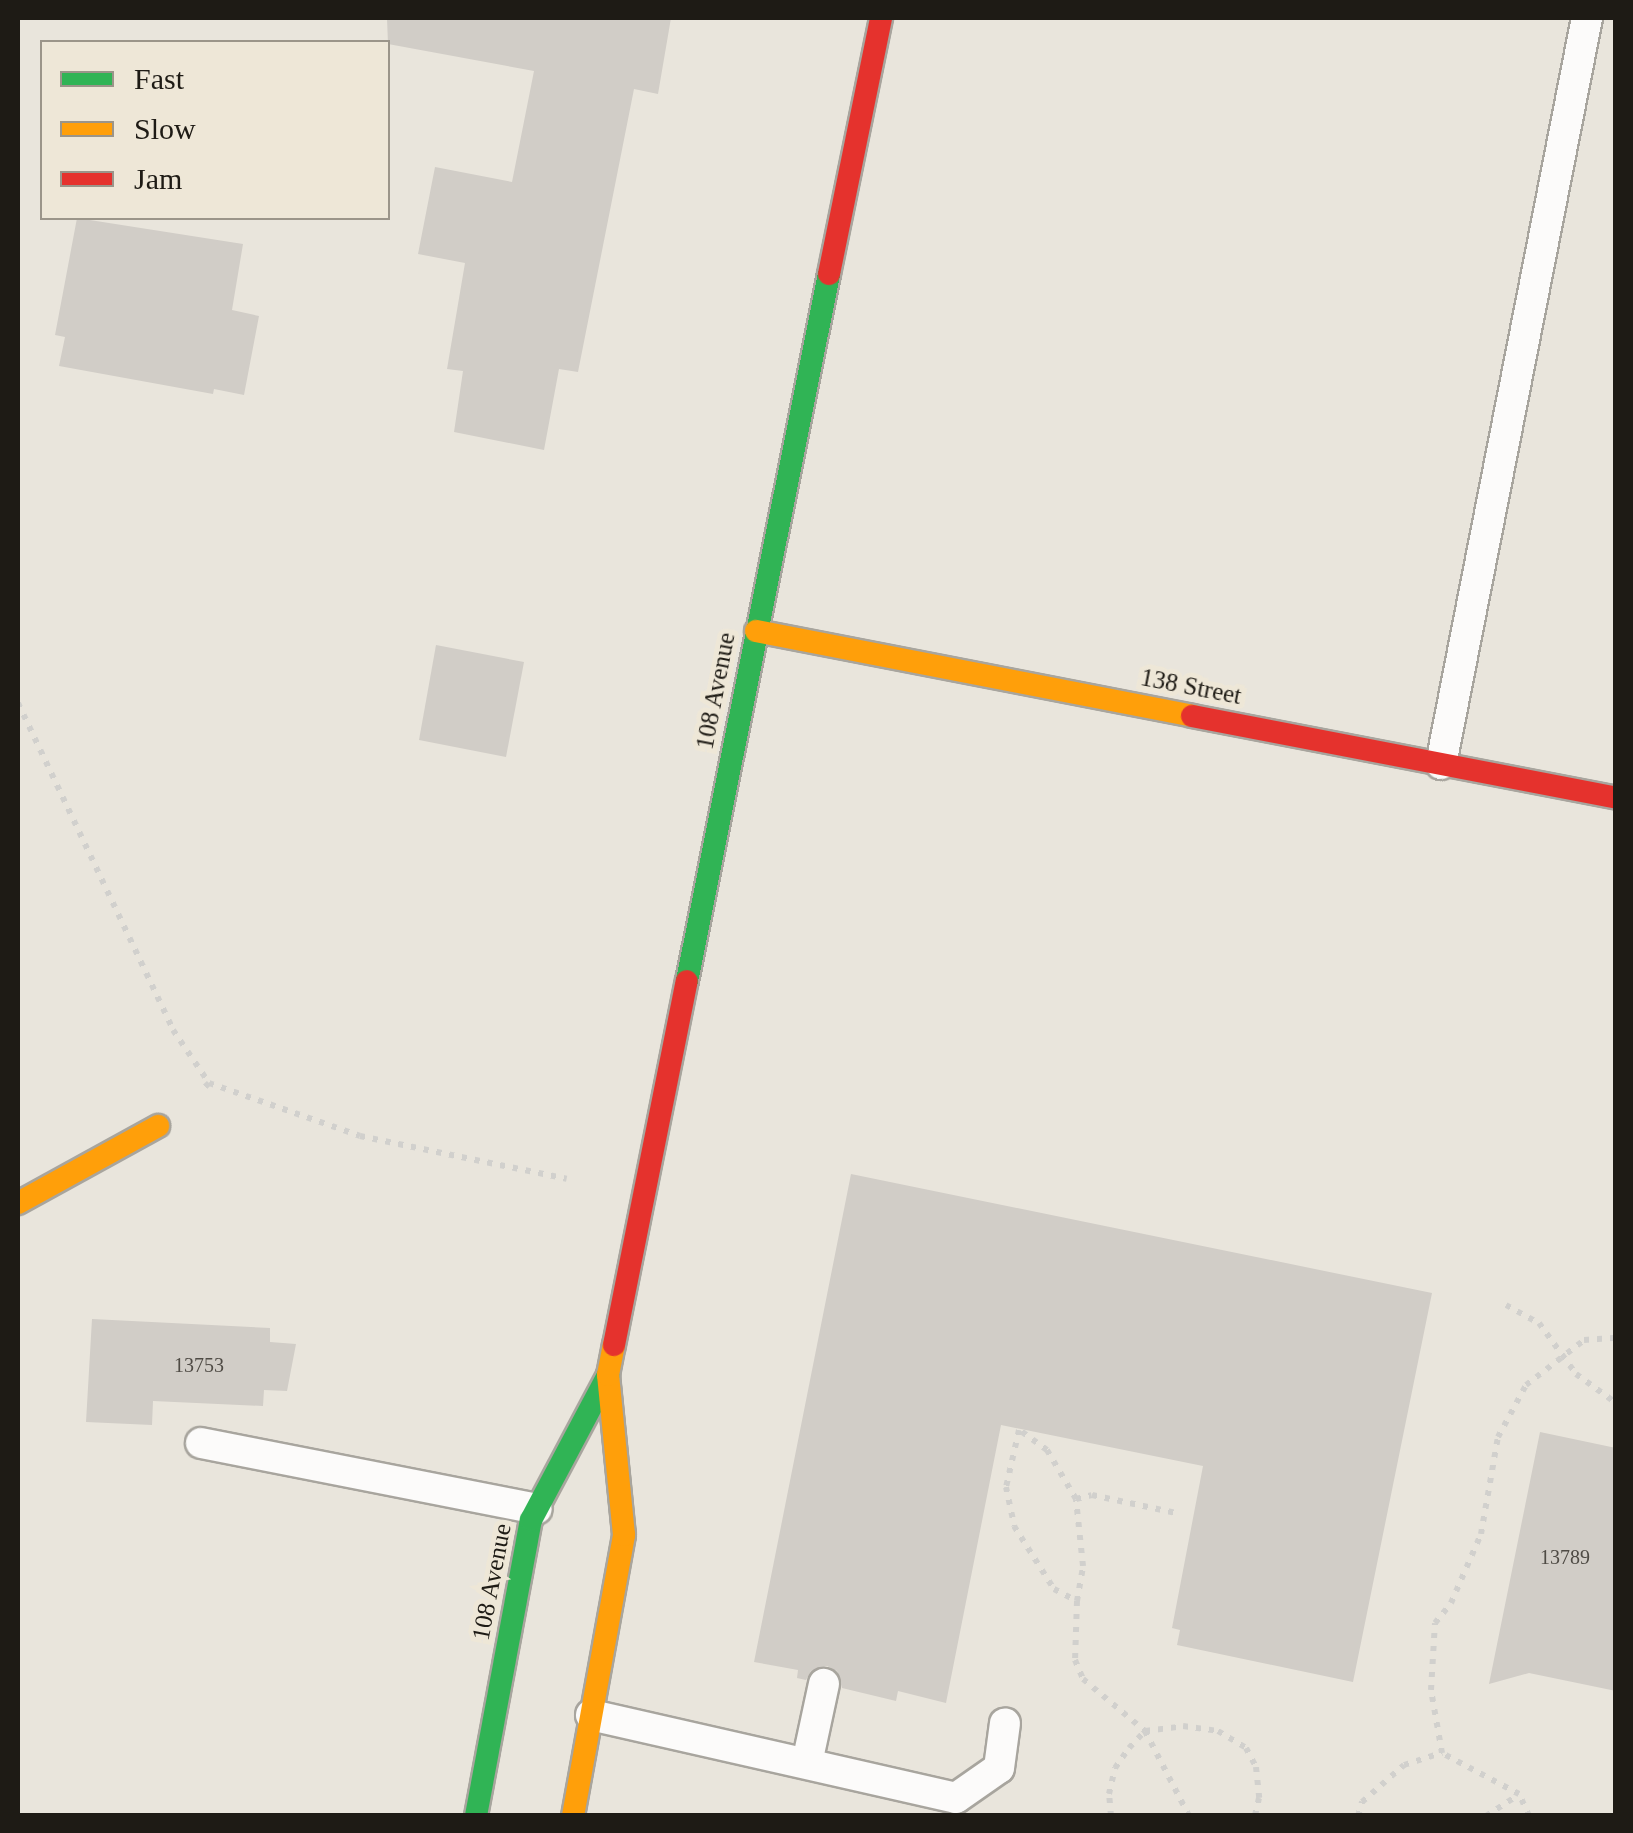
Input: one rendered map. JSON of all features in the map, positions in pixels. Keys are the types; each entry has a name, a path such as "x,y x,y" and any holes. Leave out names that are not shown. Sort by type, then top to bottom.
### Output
{"main road":[{"name":"108 Avenue","path":"573,1816 624,1535 608,1375 881,18"},
{"name":"138 Street","path":"756,630 1616,798"},
{"path":"18,1204 158,1126"},
{"name":"108 Avenue","path":"476,1816 536,1509 608,1375"}],"lane":[{"path":"1441,764 1586,18"},
{"path":"201,1443 536,1509"},
{"path":"807,1763 824,1684"},
{"path":"591,1714 956,1798 999,1768 1005,1722"}],"path":[{"path":"18,702 173,1030 209,1083 360,1136 567,1179"},
{"path":"158,1126 209,1083"},
{"path":"1506,1305 1539,1323 1576,1374 1616,1403"},
{"path":"1442,1753 1431,1690 1436,1623 1451,1603 1481,1534 1498,1437 1526,1384 1584,1340 1616,1338"},
{"path":"1078,1601 1054,1589 1014,1526 1006,1488 1020,1430 1047,1450 1076,1499 1083,1566 1074,1660 1083,1680 1145,1731 1189,1816"},
{"path":"1076,1499 1092,1495 1176,1513"},
{"path":"1111,1816 1109,1794 1116,1768 1145,1731 1183,1726 1218,1731 1246,1748 1256,1767 1259,1798 1255,1816"},
{"path":"1358,1816 1362,1802 1404,1764 1442,1753 1519,1794 1529,1816"},
{"path":"1486,1816 1519,1794"}],"building":[{"path":"387,18 671,18 658,94 634,89 578,372 559,369 544,450 454,432 463,371 447,369 465,263 418,254 435,167 512,182 534,71 390,44"},
{"path":"77,220 243,244 232,310 259,316 244,395 214,389 213,394 59,366 65,337 55,335"},
{"path":"436,645 524,662 506,757 419,740"},
{"path":"851,1174 1432,1293 1353,1682 1177,1645 1180,1630 1172,1628 1203,1466 1001,1425 946,1703 898,1691 896,1701 842,1688 837,1671 827,1666 811,1671 806,1680 797,1678 798,1670 754,1662"},
{"path":"92,1319 270,1328 270,1342 296,1344 287,1391 264,1390 263,1406 153,1401 152,1425 86,1422"},
{"path":"1540,1432 1616,1448 1616,1691 1529,1673 1489,1684"}],"traffic: fast":[{"path":"687,981 829,274"},
{"path":"476,1816 531,1520 608,1375"}],"traffic: slow":[{"path":"756,631 1192,716"},
{"path":"18,1203 158,1126"},
{"path":"573,1816 624,1535 608,1375 614,1345"}],"traffic: jam":[{"path":"829,274 881,18"},
{"path":"1192,716 1616,798"},
{"path":"614,1345 687,981"}]}
